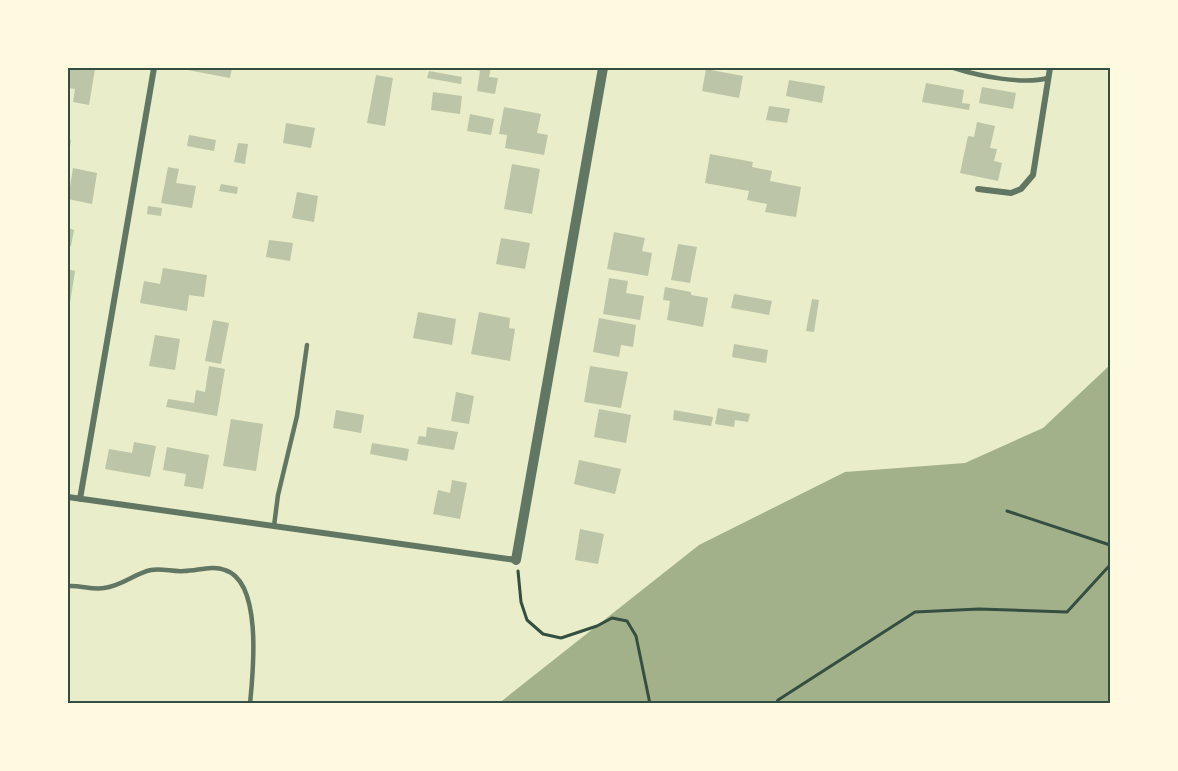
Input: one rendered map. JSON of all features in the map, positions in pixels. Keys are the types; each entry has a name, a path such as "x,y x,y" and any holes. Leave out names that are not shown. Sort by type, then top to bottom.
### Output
{"street":[{"path":"80,499 154,68"},
{"path":"68,497 516,560 603,68"},
{"path":"978,189 1011,193 1021,189 1033,175 1050,68"}],"lane":[{"path":"954,68 1014,80 1035,82 1048,78"},
{"path":"274,526 278,495 297,416 307,345"},
{"path":"68,586 102,589 153,569 179,572 219,568 234,575 246,595 254,637 250,704"}],"path":[{"path":"1007,511 1110,545"},
{"path":"516,560 521,602 527,620 543,634 561,638 597,626 612,618 627,621 636,636 650,704"},
{"path":"776,704 778,700 915,612 979,609 1067,612 1110,565"}],"shaded area":[{"path":"1110,365 1110,703 498,704 699,545 845,472 965,463 1043,428"}],"building":[{"path":"68,68 106,68 105,70 95,69 89,105 73,102 75,89 68,88"},
{"path":"177,68 232,68 230,78"},
{"path":"469,68 491,68 489,77 498,78 495,94 477,91 480,71"},
{"path":"706,69 743,76 739,98 702,91"},
{"path":"429,71 462,77 461,84 427,78"},
{"path":"376,75 393,78 385,126 367,123"},
{"path":"789,80 825,86 822,103 786,96"},
{"path":"926,83 964,90 962,103 970,104 969,110 922,102"},
{"path":"982,87 1016,93 1013,109 979,103"},
{"path":"433,92 462,96 460,114 431,110"},
{"path":"769,106 790,109 787,123 766,120"},
{"path":"504,107 541,114 537,133 548,135 544,155 505,148 507,135 499,134"},
{"path":"470,114 494,119 491,135 467,131"},
{"path":"977,122 995,126 990,148 997,149 994,161 1002,163 998,181 960,173 968,136 974,137"},
{"path":"286,123 315,128 311,148 283,143"},
{"path":"189,135 216,140 214,151 187,146"},
{"path":"68,139 71,140 69,153 68,153"},
{"path":"238,143 248,144 245,164 234,162"},
{"path":"710,154 753,162 752,167 772,171 770,181 801,187 796,217 765,212 767,204 747,200 749,191 705,183"},
{"path":"512,164 540,169 532,214 504,209"},
{"path":"168,167 179,169 176,183 196,186 192,208 161,203"},
{"path":"73,168 97,173 92,204 68,199"},
{"path":"221,184 238,187 237,194 219,191"},
{"path":"297,192 318,196 314,222 292,218"},
{"path":"148,206 162,208 161,216 147,214"},
{"path":"68,228 74,230 71,246 68,246"},
{"path":"614,232 645,238 642,251 652,253 648,276 607,269"},
{"path":"501,238 530,243 525,269 496,264"},
{"path":"269,240 293,243 290,261 266,257"},
{"path":"678,244 697,247 690,283 671,280"},
{"path":"163,268 207,275 204,297 189,295 187,311 140,303 144,281 160,284"},
{"path":"68,269 75,271 69,309 68,309"},
{"path":"609,278 628,281 626,293 644,296 640,320 603,314"},
{"path":"665,287 708,298 703,327 667,320 670,301 663,300"},
{"path":"734,294 772,301 769,315 731,308"},
{"path":"812,299 819,300 814,332 806,331"},
{"path":"418,312 456,319 452,345 413,338"},
{"path":"479,312 510,318 509,328 515,329 510,361 471,354"},
{"path":"599,318 636,325 633,347 621,345 619,357 593,352"},
{"path":"213,320 229,323 221,364 205,361"},
{"path":"155,335 180,339 175,370 149,366"},
{"path":"734,344 768,350 766,363 732,357"},
{"path":"209,366 225,369 217,416 166,407 168,399 194,403 196,390 205,392"},
{"path":"590,366 628,372 621,408 584,402"},
{"path":"456,392 474,396 469,424 451,421"},
{"path":"718,408 750,414 748,422 735,420 734,427 715,424"},
{"path":"599,409 631,415 626,443 594,437"},
{"path":"336,410 364,415 361,433 333,428"},
{"path":"674,410 713,417 711,426 673,420"},
{"path":"231,419 263,424 256,471 223,466"},
{"path":"427,427 458,432 454,450 417,444 419,436 426,437"},
{"path":"134,442 156,446 150,477 105,469 109,449 132,453"},
{"path":"372,443 409,449 407,461 370,454"},
{"path":"167,447 209,455 203,489 184,486 186,474 163,470"},
{"path":"579,460 621,469 615,494 574,484"},
{"path":"452,480 467,483 460,519 433,514 438,490 450,493"},
{"path":"580,529 604,534 598,564 575,560"}]}
